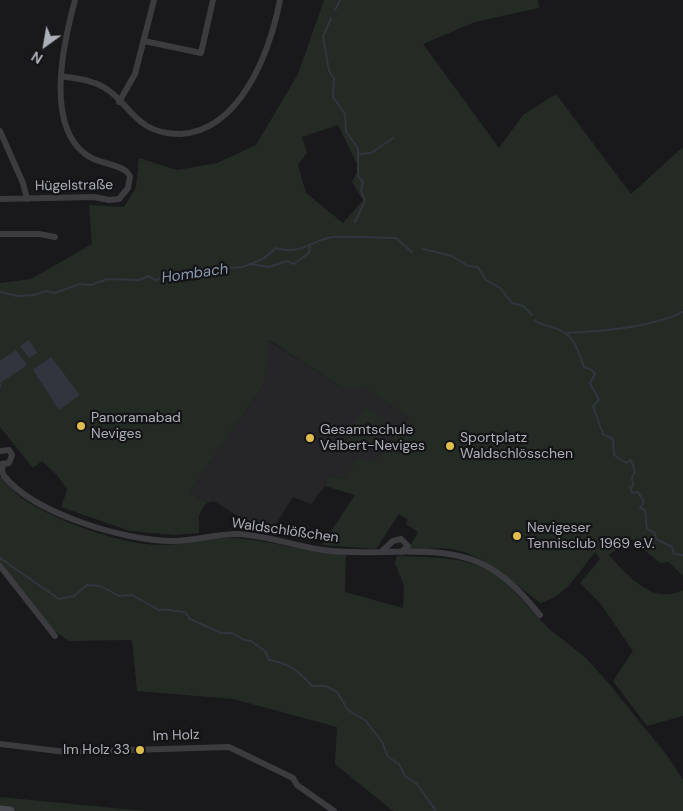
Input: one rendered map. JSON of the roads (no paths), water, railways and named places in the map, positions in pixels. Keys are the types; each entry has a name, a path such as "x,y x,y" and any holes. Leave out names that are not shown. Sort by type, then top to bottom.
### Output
{"main road":[{"path":"0,810 10,811"}],"street":[{"name":"Hügelstraße","path":"0,199 94,197 109,200 119,199 128,188 130,176 126,171 96,161 85,155 73,142 64,117 61,100 60,63 75,0"},
{"path":"119,102 135,74 154,0"},
{"path":"144,40 201,53 212,0"},
{"path":"61,76 87,80 108,90 148,127 161,132 190,133 207,129 226,116 242,97 253,78 276,17 280,0"},
{"path":"0,131 23,183 27,199"},
{"path":"0,234 39,234 55,237"},
{"path":"0,451 9,450 12,455 11,461 1,464"},
{"name":"Waldschlößchen","path":"1,464 4,476 29,499 127,537 145,540 189,541 238,534 324,550 458,554 483,565 505,578 540,615"},
{"path":"381,552 393,541 401,540 408,546 400,553"},
{"path":"0,566 55,636"},
{"name":"Im Holz","path":"0,744 66,752 229,747 293,778 297,785 334,811"}],"waterway":[{"path":"335,10 340,0"},
{"path":"331,18 323,37 329,71 334,78 333,97 345,114 346,132 358,148 358,176 363,182 361,190 365,201 355,222"},
{"path":"358,154 371,153 393,138"},
{"name":"Hombach","path":"0,292 17,296 34,295 46,291 55,293 80,284 91,285 107,279 140,280 148,276 156,280 170,275 185,277 208,270 243,267 263,259 276,248 285,250 299,249 333,237 396,238 412,252"},
{"path":"250,264 269,267 287,261 294,264 309,253 310,246"},
{"name":"Hombach","path":"423,249 452,256 468,266 478,267 486,280 500,288 512,303 523,306 532,315"},
{"path":"565,333 610,330 641,325 656,322 683,312"},
{"name":"Hombach","path":"535,320 539,324 557,329 569,336 576,346 584,367 592,370 595,374 590,383 599,400 593,406 603,434 613,439 614,455 626,463 631,460 635,472 632,476 633,486 630,487 632,493 638,492 644,502 640,508 645,510 647,529 655,533 656,539 672,547 674,554 683,555"},
{"path":"0,558 59,599 74,596 87,585 101,586 119,596 132,595 159,610 185,612 190,619 221,633 232,633 244,640 251,641 265,651 269,660 293,668 312,686 326,686 337,692 348,710 366,721 382,742 388,757 399,764 405,776 417,784 436,811"}],"place":[{"name":"Panoramabad Neviges","path":"81,426"},
{"name":"Gesamtschule Velbert-Neviges","path":"310,438"},
{"name":"Sportplatz Waldschlösschen","path":"450,446"},
{"name":"Nevigeser Tennisclub 1969 e.V.","path":"517,536"},
{"name":"Im Holz 33","path":"140,750"}]}
